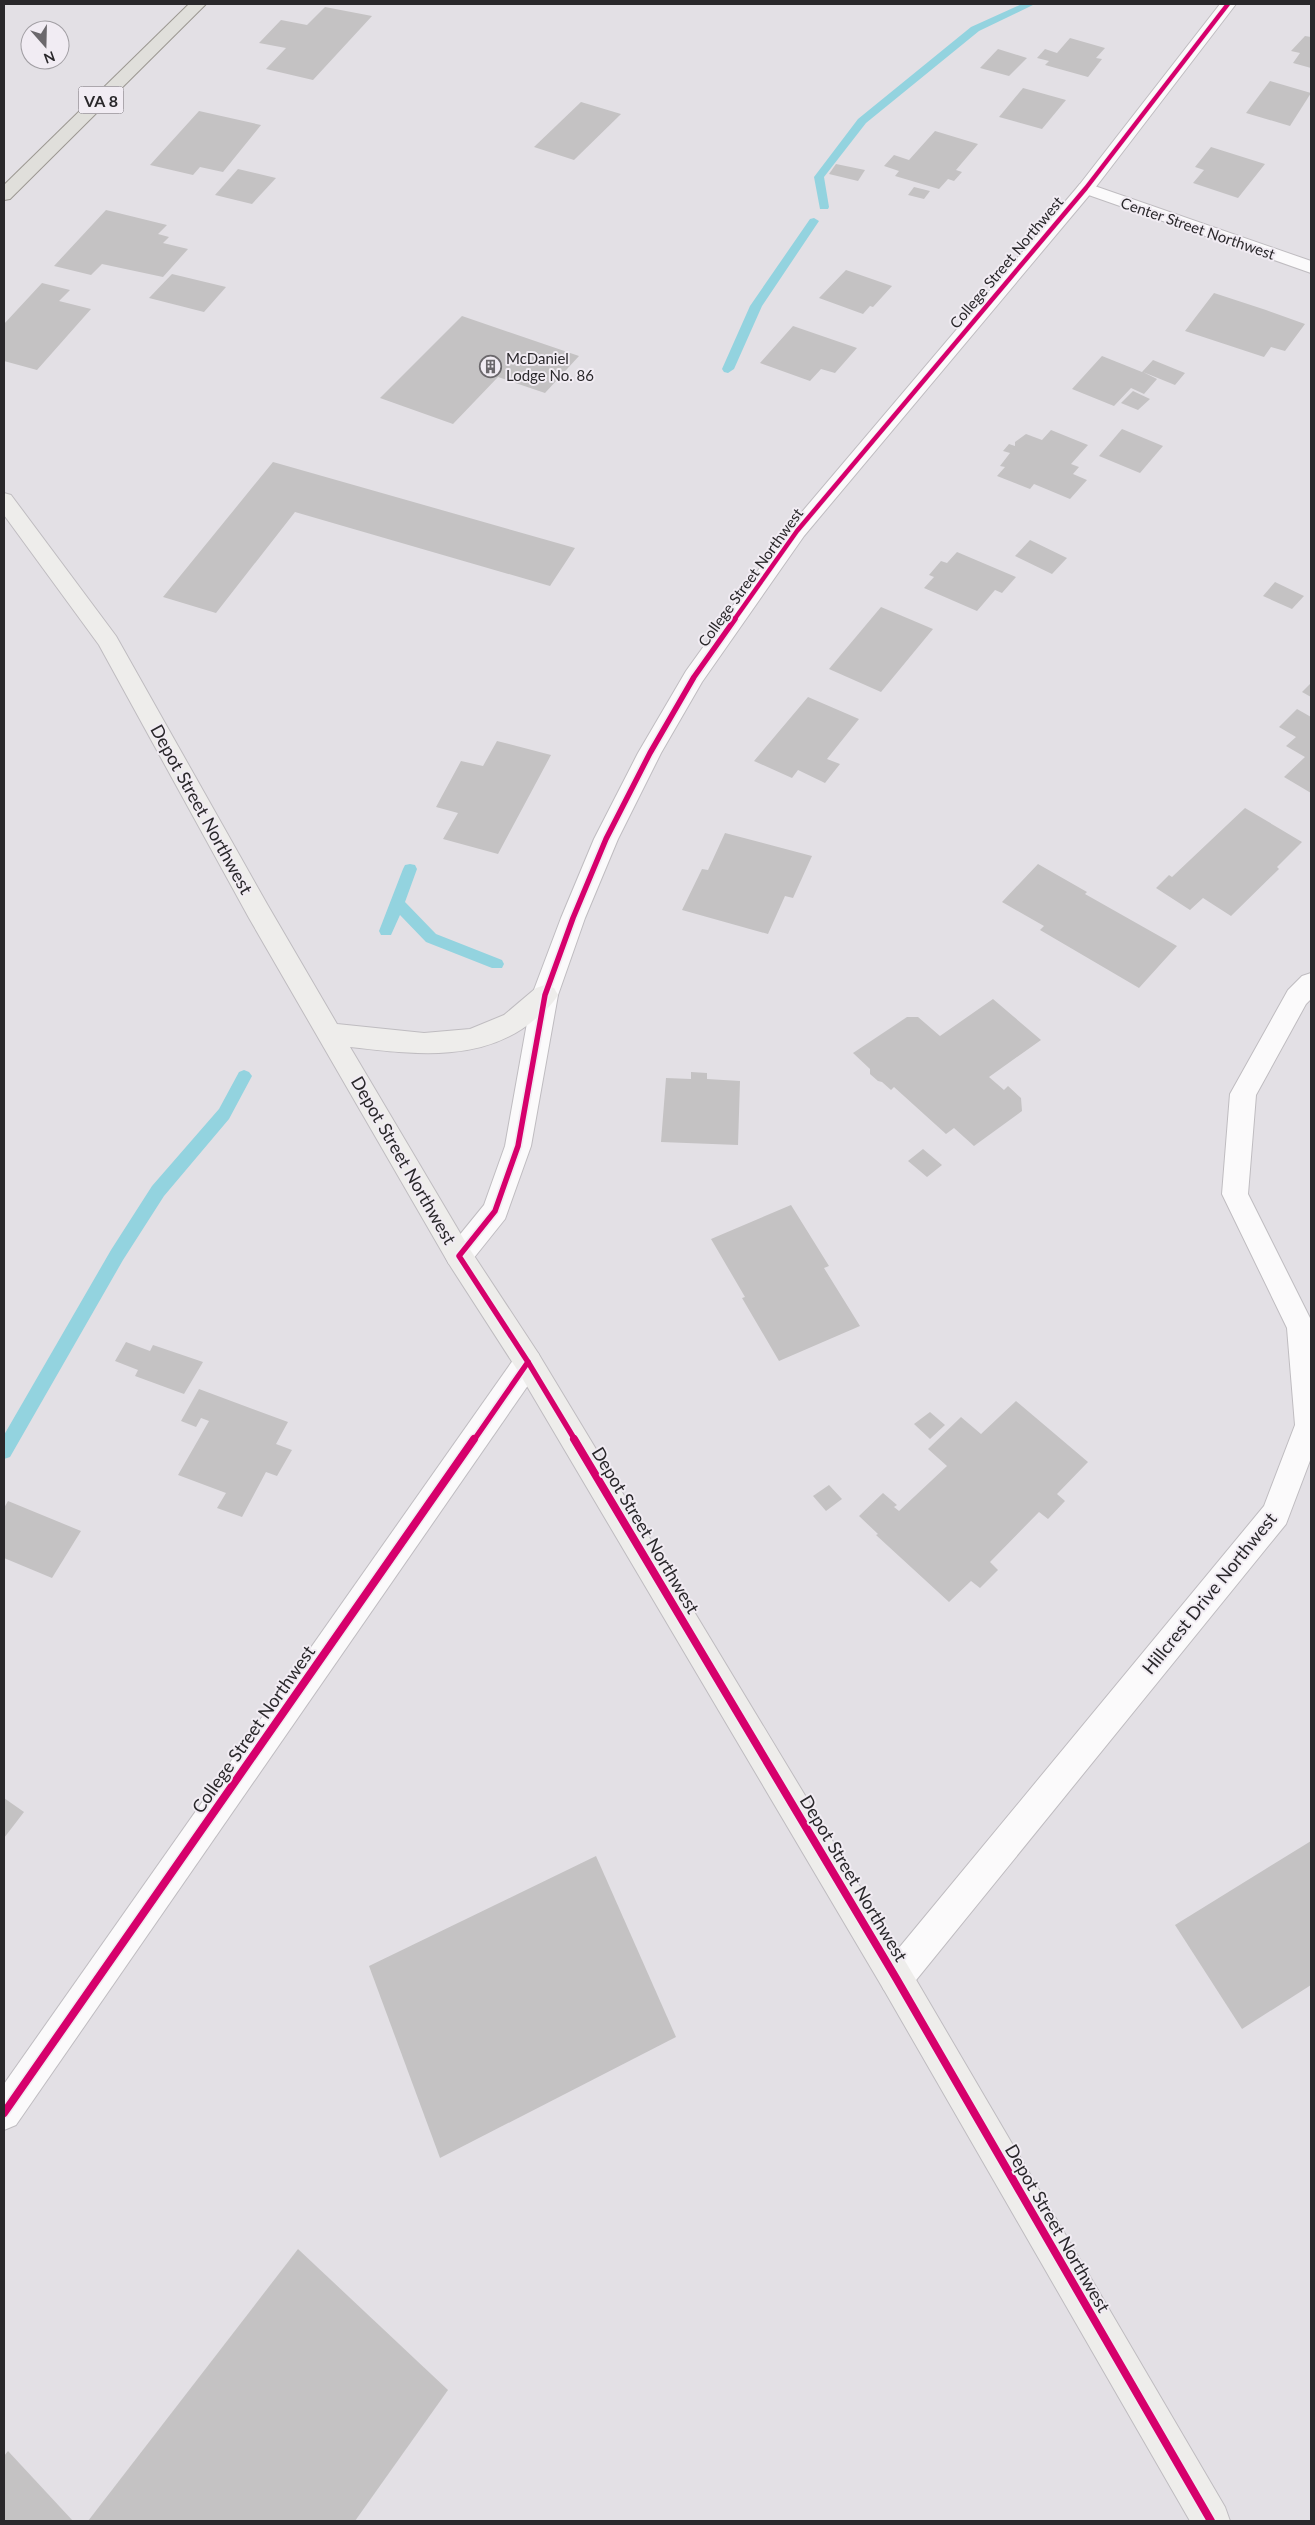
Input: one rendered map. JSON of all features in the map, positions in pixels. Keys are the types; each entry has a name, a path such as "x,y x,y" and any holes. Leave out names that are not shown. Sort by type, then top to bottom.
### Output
{"main road":[{"name":"VA 8","path":"4,195 198,4"},
{"name":"Depot Street Northwest","path":"4,500 108,641 258,911 460,1256 528,1362 896,1978 1211,2521"},
{"path":"331,1034 439,1044 465,1041 490,1034 513,1022 545,994"}],"street":[{"name":"College Street Northwest","path":"460,1256 496,1211 518,1146 545,994 573,918 606,839 650,753 694,677 797,531 1086,188 1228,4"},
{"name":"Center Street Northwest","path":"1086,188 1311,267"},
{"name":"Hillcrest Drive Northwest","path":"896,1978 1276,1514 1309,1425 1301,1328 1235,1194 1243,1094 1298,997 1311,983"},
{"name":"College Street Northwest","path":"4,2113 528,1362"}],"building":[{"path":"325,7 372,16 313,80 266,69 286,48 259,43 281,20 307,25"},
{"path":"1305,36 1311,37 1311,68 1293,63 1300,53 1291,51"},
{"path":"1070,38 1105,48 1096,58 1102,59 1088,77 1045,65 1049,61 1037,58 1045,49 1057,53"},
{"path":"998,49 1027,58 1009,76 980,68"},
{"path":"1270,81 1311,93 1290,126 1246,113"},
{"path":"1023,88 1066,100 1042,129 999,117"},
{"path":"581,102 621,114 574,160 534,147"},
{"path":"199,111 261,125 223,172 200,167 193,175 150,165"},
{"path":"935,131 978,144 956,170 962,172 954,181 948,179 939,189 895,176 899,171 884,166 894,155 909,160"},
{"path":"1211,147 1265,164 1238,198 1193,183 1204,170 1195,167"},
{"path":"836,164 865,170 858,181 829,174"},
{"path":"238,169 276,178 252,204 215,195"},
{"path":"914,187 930,191 924,199 908,195"},
{"path":"106,210 167,225 158,234 169,237 163,243 188,249 163,277 102,264 91,275 54,266"},
{"path":"846,270 892,286 873,307 870,306 863,314 819,298"},
{"path":"172,274 226,287 204,312 149,298"},
{"path":"42,283 70,290 59,301 91,309 37,370 4,361 4,324"},
{"path":"1214,293 1305,324 1285,351 1271,347 1264,357 1185,331"},
{"name":"McDaniel Lodge No. 86","path":"462,316 579,356 545,393 498,377 453,424 380,398"},
{"path":"793,326 857,348 835,373 821,369 810,381 760,363"},
{"path":"1102,356 1142,372 1153,360 1185,373 1175,385 1143,372 1157,379 1144,394 1131,388 1114,406 1072,389"},
{"path":"1133,391 1150,399 1138,410 1121,403"},
{"path":"1122,429 1163,446 1140,473 1099,456"},
{"path":"1051,430 1088,445 1071,464 1079,467 1073,474 1087,480 1070,499 1034,484 1030,489 997,476 1005,467 1000,466 1010,453 1003,451 1009,444 1015,446 1015,442 1026,434 1042,440"},
{"path":"273,462 575,548 550,586 295,512 216,613 163,597"},
{"path":"1030,540 1067,558 1052,574 1015,556"},
{"path":"957,552 1016,577 1002,593 995,590 977,611 924,588 934,577 929,575 941,561 947,563"},
{"path":"1275,582 1304,596 1292,609 1263,596"},
{"path":"881,607 933,629 881,692 829,669"},
{"path":"1311,683 1311,697 1302,692"},
{"path":"808,697 859,719 827,759 840,764 825,783 798,770 792,778 754,761"},
{"path":"1297,709 1311,717 1311,793 1284,777 1305,757 1286,746 1296,737 1279,727"},
{"path":"497,741 551,755 498,854 443,839 458,813 436,807 461,761 483,766"},
{"path":"1245,808 1302,842 1277,867 1279,869 1231,916 1203,898 1190,910 1156,888 1169,875 1172,877"},
{"path":"725,833 812,856 793,898 785,896 768,934 682,910 702,869 708,870"},
{"path":"1038,864 1087,892 1085,894 1177,946 1139,988 1040,930 1044,926 1002,902"},
{"path":"993,999 1041,1040 989,1077 1004,1090 1008,1086 1021,1098 1022,1111 974,1146 954,1128 946,1134 894,1087 891,1090 878,1081 870,1074 870,1069 853,1053 907,1017 918,1017 940,1036"},
{"path":"691,1072 707,1073 707,1079 740,1081 738,1145 661,1142 666,1078 691,1079"},
{"path":"923,1149 942,1165 927,1177 908,1161"},
{"path":"791,1205 829,1266 824,1268 860,1326 779,1361 742,1298 745,1297 711,1239"},
{"path":"126,1342 150,1351 153,1345 203,1362 184,1394 135,1376 138,1370 115,1361"},
{"path":"199,1389 288,1422 276,1444 292,1450 277,1476 266,1472 242,1517 217,1508 226,1493 178,1475 209,1421 201,1418 196,1427 181,1421"},
{"path":"1016,1401 1088,1462 1057,1494 1065,1501 1048,1519 1039,1512 990,1562 998,1570 980,1588 971,1581 949,1602 876,1535 878,1534 859,1516 883,1493 897,1505 894,1507 899,1511 947,1466 928,1449 961,1417 981,1434"},
{"path":"930,1412 945,1425 930,1439 914,1424"},
{"path":"829,1485 842,1499 826,1511 813,1496"},
{"path":"8,1501 81,1531 52,1578 4,1558 4,1508"},
{"path":"4,1798 24,1812 4,1838"},
{"path":"1311,1841 1311,1985 1242,2029 1175,1925"},
{"path":"596,1856 676,2037 440,2158 369,1966"},
{"path":"298,2249 448,2390 355,2521 88,2521"},
{"path":"8,2451 73,2521 4,2521 4,2456"}],"waterway":[{"path":"824,207 819,177 862,121 975,29 1030,4"},
{"path":"728,369 756,306 814,221"},
{"path":"386,931 410,869"},
{"path":"397,903 431,938 497,964"},
{"path":"4,1451 117,1255 158,1191 224,1114 244,1076"}],"cycle path":[{"path":"1211,2521 896,1978 528,1362 459,1256 495,1211 518,1146 545,995 573,918 606,839 650,753 694,677 797,531 1086,188 1228,4"},
{"path":"4,2113 528,1362"}],"place":[{"name":"McDaniel Lodge No. 86","path":"490,367"}]}
